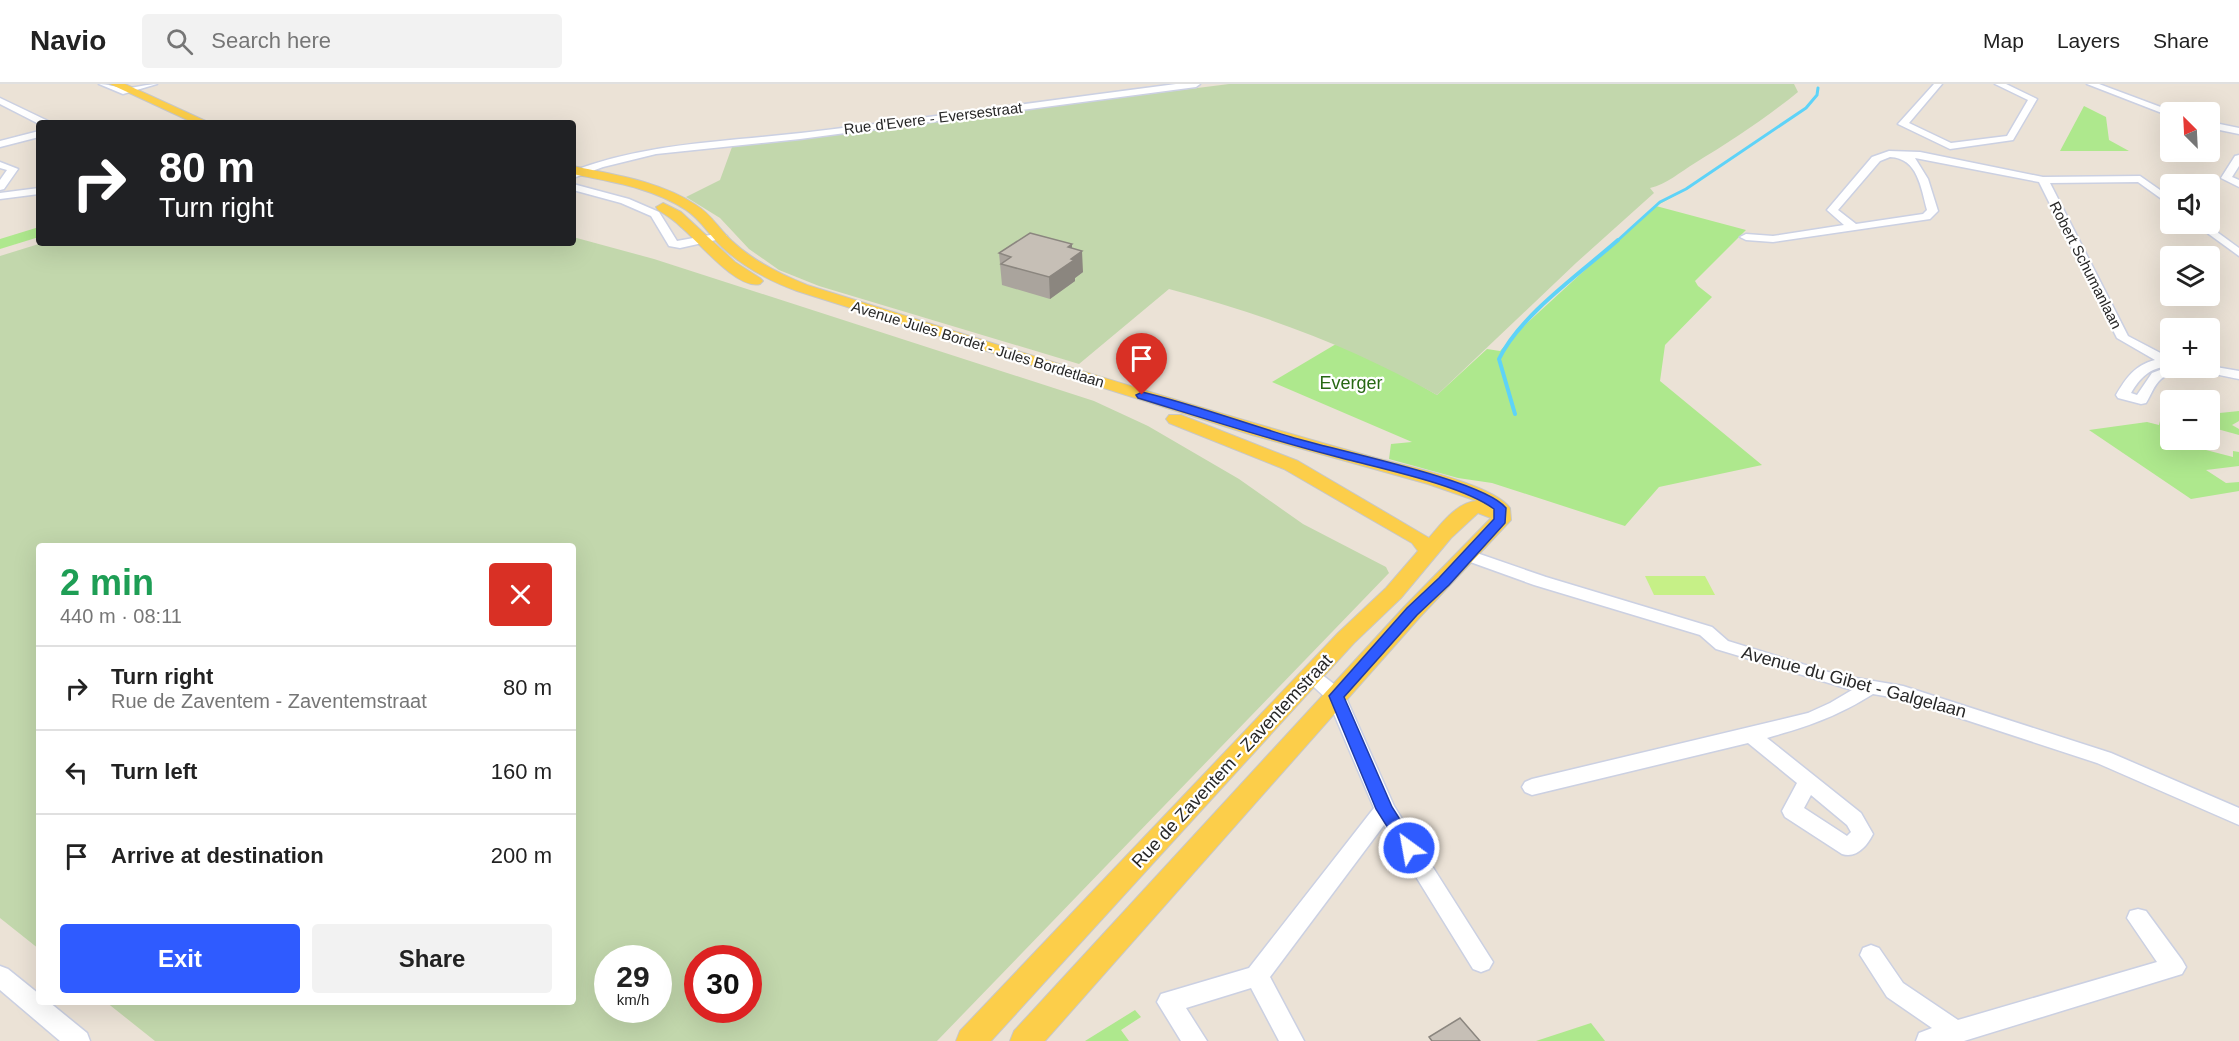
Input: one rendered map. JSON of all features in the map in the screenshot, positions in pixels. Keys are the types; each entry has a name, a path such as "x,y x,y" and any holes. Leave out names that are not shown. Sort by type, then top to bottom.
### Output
{"main road":[{"path":"98,84 116,94 133,95 196,120"},
{"path":"116,84 179,120"},
{"name":"Avenue Jules Bordet - Jules Bordetlaan","path":"576,179 599,176 639,186 674,199 705,218 712,238 727,264 771,289 1136,406 1254,449 1291,465 1419,538 1429,550"},
{"name":"Avenue Jules Bordet - Jules Bordetlaan","path":"576,179 661,206 761,270 802,288 1258,431 1436,480 1497,504 1502,514 1501,520"},
{"name":"Rue de Zaventem - Zaventemstraat","path":"971,1041 1311,676 1400,585 1429,550 1473,507 1489,509 1501,520 1336,696 1025,1041"},
{"path":"1400,585 1428,596"}],"street":[{"path":"104,84 133,95 153,84"},
{"name":"Rue d'Evere - Eversestraat","path":"576,179 643,154 1196,84"},
{"path":"1938,84 1926,102 1920,105 1903,124 1950,146 2010,138 2033,99 1999,84"},
{"path":"2091,84 2160,109"},
{"path":"0,101 39,120"},
{"path":"2220,126 2239,131"},
{"path":"0,144 36,135"},
{"path":"0,159 13,143 11,142"},
{"name":"Rue d'Evere - Eversestraat","path":"599,176 644,161 702,146"},
{"path":"1942,159 1950,146"},
{"path":"1746,237 1764,240 1926,217 1934,211 1915,161 1903,154"},
{"path":"1853,227 1832,210 1876,159 1883,155 1903,154 1942,159 2043,180 2140,179 2160,194"},
{"path":"2239,158 2226,178 2239,183"},
{"path":"0,165 13,169 0,187"},
{"path":"576,179 655,214 672,242 680,245 712,238"},
{"name":"Robert Schumanlaan","path":"2043,180 2123,338 2160,358"},
{"path":"0,196 36,191"},
{"path":"2213,234 2239,253"},
{"path":"2174,365 2159,374 2141,400 2123,395 2134,375 2143,367 2174,365"},
{"path":"2220,365 2239,368"},
{"path":"2220,372 2239,375"},
{"name":"Avenue du Gibet - Galgelaan","path":"1468,555 1540,581 1706,631 1722,645 1837,681 1903,693 1938,703 2104,758 2239,818"},
{"path":"1311,676 1336,696 1385,809 1481,962"},
{"path":"1532,787 1813,718 1836,708 1871,687"},
{"path":"1751,735 1808,781"},
{"path":"1195,1041 1169,1002 1257,976 1385,809"},
{"path":"1928,1041 2068,997 2174,967 2138,918"},
{"path":"1872,955 1895,990 1956,1033"},
{"path":"0,976 78,1041"},
{"path":"1257,976 1292,1041"}],"green space":[{"path":"1229,84 1794,84 1798,92 1735,138 1668,181 1650,188 1654,193 1576,263 1437,395 1372,361 1307,333 1169,289 1079,364 819,286 779,270 749,249 720,218 686,197 720,180 732,147"},
{"name":"Everger","path":"1818,86 1818,95 1806,108 1687,189 1656,206 1746,230 1695,281 1712,297 1665,345 1660,381 1762,465 1659,487 1625,526 1492,483 1458,478 1389,459 1391,444 1412,442 1272,382 1336,344 1394,370 1437,395 1487,349 1500,351 1526,324 1657,204 1685,189 1805,108 1817,95"},
{"path":"2084,106 2106,117 2109,140 2129,151 2060,151"},
{"path":"36,228 36,238 0,249 0,239"},
{"path":"576,238 654,259 1094,401 1148,426 1239,479 1303,524 1386,567 1389,573 937,1041 155,1041 110,1005 576,1005 576,543 36,543 36,947 0,918 0,256 36,245 576,246"},
{"path":"2239,411 2239,421 2232,425 2239,429 2239,435 2220,430 2220,413"},
{"path":"2160,421 2160,450 2206,450 2233,457 2233,451 2239,452 2239,466 2206,470 2226,483 2239,482 2239,491 2191,499 2089,430 2147,422 2159,425"},
{"path":"1645,576 1705,576 1715,595 1654,595"},
{"path":"1135,1010 1141,1017 1121,1030 1129,1041 1085,1041"},
{"path":"1591,1023 1605,1041 1536,1041"}],"building":[{"path":"1030,233 1072,244 1068,247 1082,251 1071,259 1074,260 1049,277 1001,264 1011,257 999,253"},
{"path":"1460,1018 1480,1041 1432,1041 1429,1037"}],"waterway":[{"path":"1629,230 1660,202 1686,189 1806,108 1817,95 1818,88"},
{"path":"1617,241 1628,231"},
{"path":"1515,414 1499,359 1521,326 1536,310 1618,240"}],"route":[{"path":"1142,395 1288,440 1436,480 1487,498 1500,508 1501,520 1412,612 1336,696 1385,809 1409,848"}]}
